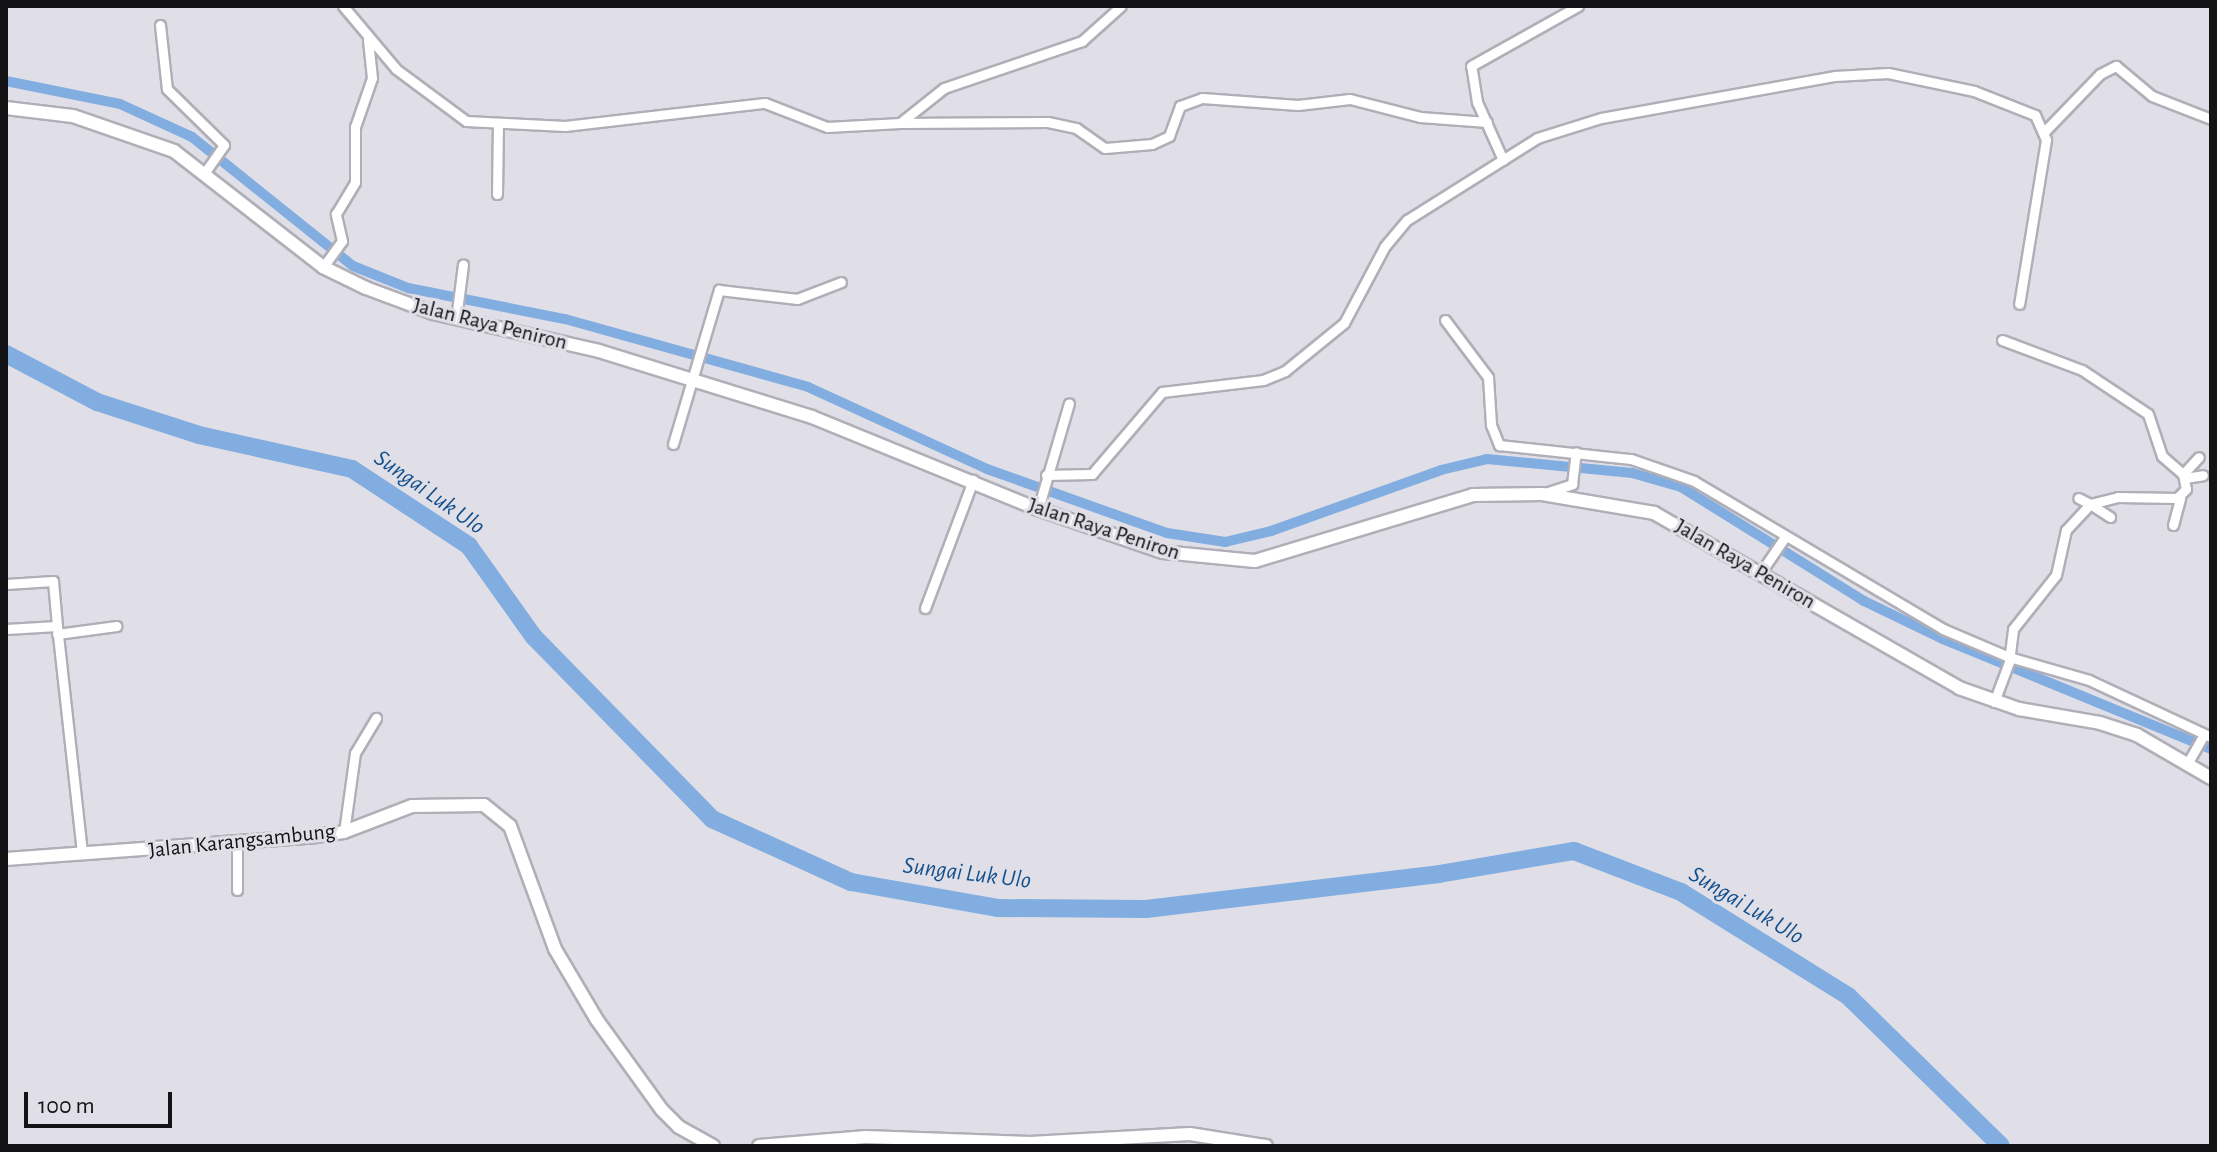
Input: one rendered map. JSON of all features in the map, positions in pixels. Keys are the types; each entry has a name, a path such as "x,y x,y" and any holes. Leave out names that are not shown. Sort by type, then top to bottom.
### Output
{"main road":[{"name":"Jalan Raya Peniron","path":"6,108 73,116 146,138 209,167 323,267 366,288 693,378 875,439 1038,509 1163,552 1255,561 1434,503 1473,495 1542,494 1654,513 1959,688 1994,702 2100,723 2137,735 2189,761 2211,778"},
{"name":"Jalan Karangsambung","path":"6,859 237,845 344,832 412,806 455,802 495,810 516,841 555,949 597,1020 662,1110 713,1146"},
{"path":"759,1146 866,1137 1030,1143 1190,1134 1266,1146"}],"street":[{"path":"343,6 368,38 440,106 466,121 498,126 607,123 765,103 822,127 1048,122 1076,128 1105,148 1152,144 1169,136 1180,106 1202,98 1298,105 1350,99 1420,117 1487,122"},
{"path":"900,123 944,88 1082,41 1121,6"},
{"path":"1503,160 1470,82 1472,63 1578,6"},
{"path":"160,25 167,89 219,139 222,150 209,167"},
{"path":"323,267 341,242 335,217 355,182 355,127 372,80 368,38"},
{"path":"2019,304 2045,131 2100,74 2116,66 2152,96 2211,119"},
{"path":"1046,477 1092,474 1162,392 1263,380 1285,371 1344,323 1385,246 1407,220 1537,138 1601,118 1880,73 1974,91 2028,109 2045,131"},
{"path":"497,194 498,126"},
{"path":"457,313 463,264"},
{"path":"673,444 721,288 797,299 841,282"},
{"path":"1445,320 1488,377 1495,440 1508,448 1631,459 1694,481 1783,540 1943,629 2009,659 2089,680 2206,737 2189,761"},
{"path":"2002,340 2082,370 2132,401 2148,414 2162,456 2184,476 2203,475"},
{"path":"1038,509 1069,403"},
{"path":"1542,494 1566,488 1574,481 1576,456"},
{"path":"2173,525 2184,476 2199,457"},
{"path":"925,608 973,480"},
{"path":"1994,702 2009,659 2013,629 2056,575 2066,530 2090,504 2118,497 2180,498"},
{"path":"2078,498 2110,517"},
{"path":"1761,572 1783,540"},
{"path":"6,584 53,581 82,852"},
{"path":"6,629 116,626"},
{"path":"344,832 355,753 376,718"},
{"path":"237,845 237,890"}],"waterway":[{"path":"6,81 120,104 192,137 353,266 408,288 565,319 808,387 987,469 1167,533 1225,542 1271,531 1441,470 1487,459 1632,473 1681,487 1864,601 1943,639 2211,749"},
{"name":"Sungai Luk Ulo","path":"6,354 97,402 199,435 352,469 469,546 534,637 712,819 851,882 999,908 1146,909 1439,874 1574,851 1681,892 1848,996 2001,1146"}]}
